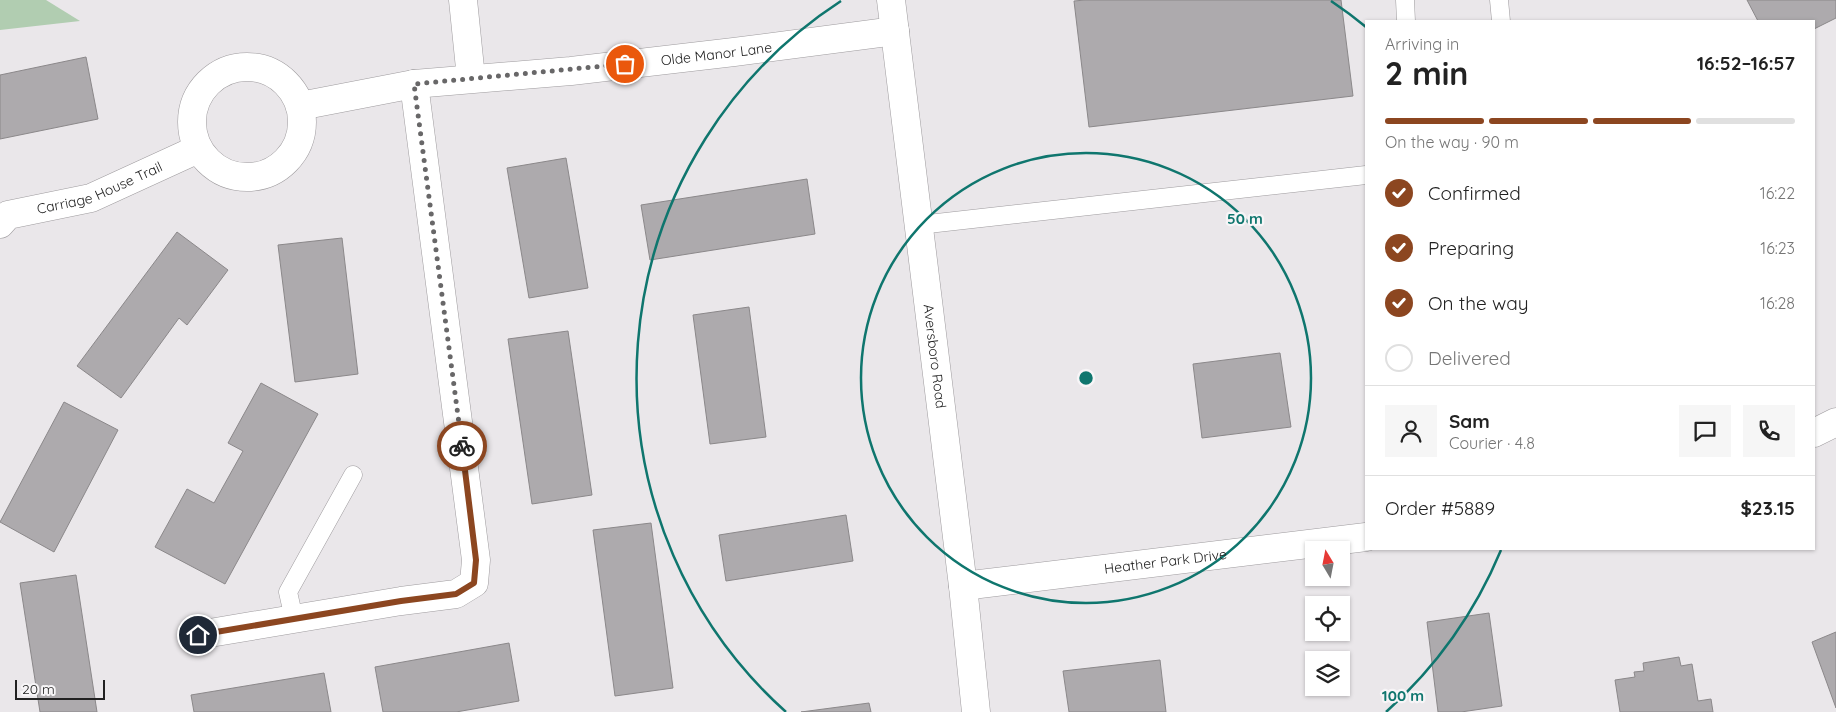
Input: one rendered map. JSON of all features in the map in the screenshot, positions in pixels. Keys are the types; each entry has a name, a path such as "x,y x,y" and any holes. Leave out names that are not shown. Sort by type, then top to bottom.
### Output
{"street":[{"path":"463,0 471,78"},
{"name":"Aversboro Road","path":"891,0 963,586 976,712"},
{"name":"Olde Manor Lane","path":"300,106 414,84 571,71 895,31"},
{"path":"251,67 272,73 290,87 300,106 302,129 295,151 279,168 257,177 234,177 213,167 198,149 192,131 192,112 199,94 212,79 229,70 251,67"},
{"path":"198,635 401,601 456,594 474,583 476,560 414,84"},
{"name":"Carriage House Trail","path":"0,224 8,214 91,198 198,149"},
{"path":"1815,432 1836,422"},
{"name":"Heather Park Drive","path":"963,586 1365,537"}],"lane":[{"path":"1405,0 1406,20"},
{"path":"1499,0 1501,20"},
{"path":"919,225 1365,175"},
{"path":"294,619 288,592 353,475"}],"green space":[{"path":"0,0 46,0 80,21 0,30"}],"building":[{"path":"1341,0 1353,96 1089,127 1074,1"},
{"path":"1747,0 1836,0 1836,18 1815,28 1815,20 1757,20"},
{"path":"86,57 98,119 0,139 0,75"},
{"path":"566,158 588,288 529,298 507,168"},
{"path":"807,179 815,234 650,260 641,205"},
{"path":"177,232 228,270 187,325 179,318 121,398 77,366"},
{"path":"342,238 358,374 295,382 278,245"},
{"path":"749,307 766,437 710,444 693,315"},
{"path":"568,331 592,495 532,504 508,339"},
{"path":"1280,353 1291,427 1202,438 1193,364"},
{"path":"261,383 318,414 225,584 155,547 187,489 214,503 243,451 228,443"},
{"path":"64,402 118,430 54,552 0,522"},
{"path":"846,515 853,561 726,581 719,535"},
{"path":"651,523 673,688 615,696 593,530"},
{"path":"76,575 97,712 40,712 20,583"},
{"path":"1489,613 1502,706 1461,712 1438,712 1427,622"},
{"path":"1836,632 1836,708 1812,642"},
{"path":"509,643 519,701 456,712 383,712 375,667"},
{"path":"1679,657 1681,666 1692,664 1698,701 1711,699 1713,712 1620,712 1615,680 1635,677 1634,672 1644,671 1643,663"},
{"path":"1160,660 1166,712 1069,712 1063,671"},
{"path":"324,673 331,712 194,712 191,695"},
{"path":"869,703 871,712 801,712"}],"way so far":[{"path":"462,446 414,84 571,71 625,64"}],"route":[{"path":"198,635 401,601 456,594 474,583 476,560 462,446"}]}
